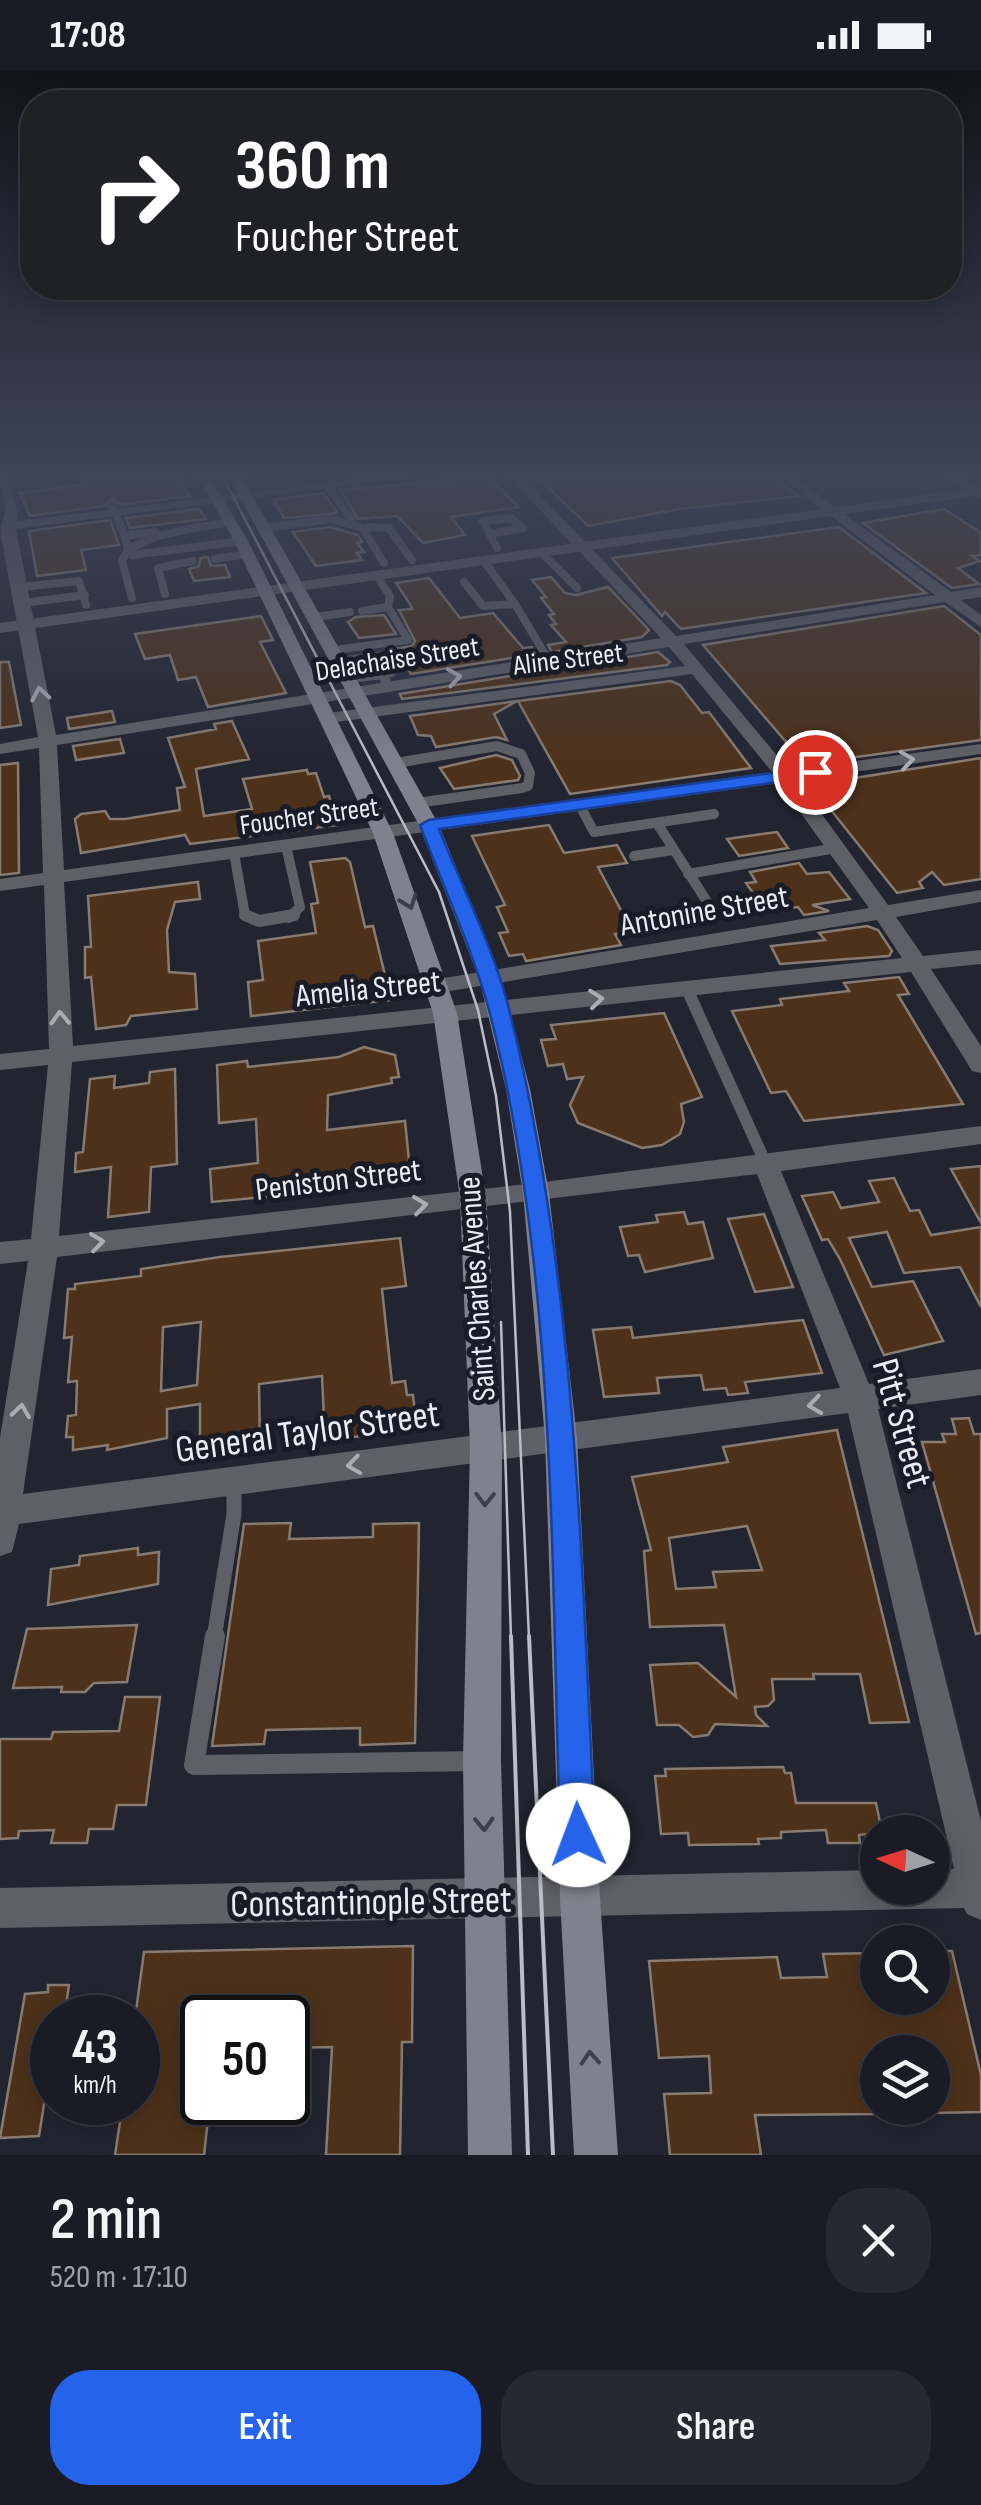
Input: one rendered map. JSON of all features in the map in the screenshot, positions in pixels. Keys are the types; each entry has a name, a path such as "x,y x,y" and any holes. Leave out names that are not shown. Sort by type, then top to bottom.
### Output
{"main road":[{"name":"Saint Charles Avenue","path":"257,574 383,833 442,999 473,1198 486,1448 482,1760 490,2155"},
{"name":"Saint Charles Avenue","path":"292,574 352,669 369,712 429,825 494,993 536,1193 561,1438 580,1898 596,2155"}],"street":[{"path":"3,1521 44,1248 62,1055 48,741 17,574"},
{"path":"0,628 24,607 91,605 347,574"},
{"path":"608,574 696,669 782,776 884,912 981,1065"},
{"path":"919,574 981,622"},
{"path":"0,617 24,607 91,605 263,586"},
{"name":"Delachaise Street","path":"0,749 323,708 352,669 386,680 549,662 981,592"},
{"name":"Aline Street","path":"323,708 369,712 696,669"},
{"name":"Foucher Street","path":"0,885 981,750"},
{"name":"Antonine Street","path":"494,993 884,912 981,896"},
{"name":"Amelia Street","path":"0,1062 494,993 687,989 981,957"},
{"name":"Peniston Street","path":"0,1253 536,1193 981,1135"},
{"name":"Pitt Street","path":"765,1162 860,1399 980,1892"},
{"name":"General Taylor Street","path":"3,1521 234,1481 981,1382"},
{"name":"Constantinople Street","path":"0,1908 980,1892"}],"lane":[{"path":"125,574 132,598"},
{"path":"158,574 165,594"},
{"path":"352,669 408,640 388,607 390,596 382,574"},
{"path":"494,574 549,662"},
{"path":"563,574 577,588"},
{"path":"24,607 45,584 80,581 91,605"},
{"path":"464,582 483,606 515,604"},
{"path":"45,584 50,605"},
{"path":"362,610 388,607"},
{"path":"316,617 350,612"},
{"path":"352,669 382,655 390,672 386,680"},
{"path":"396,763 506,747 520,754 530,782 522,788 417,803"},
{"path":"579,804 594,832 714,814"},
{"path":"657,823 711,908 736,904"},
{"path":"234,853 246,916 259,921 293,916 300,908 286,846"},
{"path":"688,874 836,848"},
{"path":"634,856 674,850"},
{"name":"Pitt Street","path":"687,989 765,1162"},
{"path":"234,1481 234,1514 194,1765 482,1760"}],"shaded area":[{"path":"421,640 445,681 473,677 484,694 375,709 345,652"},
{"path":"666,648 682,668 553,685 541,667"}],"building":[{"path":"191,574 230,577 194,581"},
{"path":"626,574 901,574 926,593 681,629 665,612 662,616"},
{"path":"933,574 966,574 979,584 952,588"},
{"path":"551,577 565,593 576,595 608,587 649,630 642,637 552,652 548,645 566,642 551,625 556,624 549,615 554,614 532,580"},
{"path":"429,578 460,618 493,613 523,648 532,647 536,654 411,674 395,649 412,646 415,641 399,610 412,609 396,583"},
{"path":"944,606 981,635 981,740 805,764 703,645"},
{"path":"384,615 396,634 359,638 348,622 356,617"},
{"path":"261,616 273,640 260,642 286,693 208,707 196,677 178,680 170,655 145,659 135,634"},
{"path":"658,652 670,662 667,665 402,699 400,694"},
{"path":"0,662 9,662 21,725 0,728"},
{"path":"671,681 680,685 702,713 709,712 751,768 570,794 518,701"},
{"path":"517,701 494,714 507,740 496,737 436,747 431,736 418,735 410,716"},
{"path":"112,711 115,722 69,729 67,718"},
{"path":"232,721 249,759 196,769 204,816 252,809 243,779 307,770 308,774 316,773 324,797 329,796 338,825 190,844 185,835 81,853 75,819 81,814 105,811 110,819 125,819 180,810 177,788 185,787 168,738 216,729 214,724"},
{"path":"120,739 124,753 76,760 73,746"},
{"path":"496,755 512,760 520,776 518,780 454,789 440,768"},
{"path":"981,758 981,879 944,885 932,872 919,882 923,888 897,893 811,785"},
{"path":"18,763 19,873 0,875 0,765"},
{"path":"549,825 564,853 617,845 627,863 598,867 632,931 615,934 621,945 526,961 523,954 509,956 499,933 508,932 497,907 505,905 472,836"},
{"path":"777,832 788,848 739,856 727,839"},
{"path":"345,858 350,862 365,927 373,926 391,1000 251,1016 248,982 263,980 258,941 316,933 311,904 318,903 310,862"},
{"path":"799,863 807,874 829,872 850,899 812,905 829,911 804,915 798,907 765,910 746,883 756,882 750,872"},
{"path":"198,882 200,899 175,902 167,930 169,972 195,974 197,1009 131,1016 126,1025 96,1029 91,977 85,978 85,947 91,947 88,896"},
{"path":"867,926 878,930 892,951 889,956 780,964 771,946 825,940 819,933"},
{"path":"899,977 909,994 898,995 963,1104 804,1121 786,1091 771,1093 732,1011 782,1005 780,999 849,991 844,983"},
{"path":"664,1013 702,1097 681,1104 684,1122 680,1134 662,1145 642,1148 578,1123 570,1105 583,1077 567,1079 563,1064 548,1066 541,1040 556,1039 551,1025"},
{"path":"364,1047 395,1055 399,1077 391,1078 392,1083 328,1095 327,1130 405,1121 411,1180 354,1187 352,1174 307,1176 306,1193 212,1202 210,1169 258,1163 256,1119 219,1123 217,1065 247,1061 248,1067 339,1057"},
{"path":"175,1069 177,1164 151,1167 149,1212 108,1217 111,1167 75,1172 76,1153 83,1152 90,1079 115,1076 114,1088 149,1083 150,1072"},
{"path":"981,1166 981,1223 951,1169"},
{"path":"894,1178 910,1211 919,1210 931,1235 981,1227 981,1307 960,1267 904,1273 887,1232 849,1238 872,1287 913,1281 943,1341 884,1355 840,1259 828,1239 822,1240 802,1196 833,1192 841,1208 879,1202 869,1181"},
{"path":"684,1212 688,1224 703,1222 713,1258 645,1272 639,1255 628,1256 620,1227 658,1222 656,1215"},
{"path":"764,1214 793,1287 755,1292 728,1219"},
{"path":"400,1238 406,1286 382,1289 392,1383 405,1381 407,1395 413,1395 417,1430 325,1440 322,1376 259,1384 260,1443 253,1444 254,1451 219,1455 217,1442 200,1445 200,1404 167,1409 167,1438 107,1450 108,1445 73,1450 73,1437 66,1437 68,1416 76,1415 77,1381 68,1382 72,1337 64,1338 68,1289 75,1289 75,1284 141,1276 141,1269","holes":["201,1322 197,1385 161,1391 163,1327"]},
{"path":"803,1320 822,1373 745,1382 748,1393 728,1395 726,1388 704,1390 701,1375 657,1378 659,1393 604,1397 593,1330 631,1327 633,1338"},
{"path":"969,1418 974,1434 981,1434 981,1633 976,1634 922,1442 945,1442 942,1434 956,1434 952,1419"},
{"path":"837,1430 909,1722 870,1723 860,1674 813,1674 814,1679 772,1679 774,1700 768,1706 755,1707 756,1715 767,1726 715,1724 708,1735 693,1737 679,1725 657,1725 650,1665 698,1663 736,1697 724,1625 650,1627 644,1551 651,1550 632,1477 728,1462 723,1447","holes":["747,1526 762,1570 713,1572 716,1587 676,1589 669,1538"]},
{"path":"291,1523 289,1539 373,1537 373,1524 419,1523 415,1743 360,1745 360,1728 266,1730 264,1744 212,1746 244,1524"},
{"path":"138,1548 138,1555 159,1552 158,1584 48,1605 51,1569 79,1565 80,1556"},
{"path":"137,1625 127,1682 94,1683 85,1692 61,1692 62,1687 13,1688 27,1629"},
{"path":"125,1697 160,1697 146,1805 117,1805 113,1829 89,1829 87,1843 51,1843 54,1830 19,1831 18,1838 0,1839 0,1739 51,1739 53,1732 119,1731"},
{"path":"783,1767 785,1773 791,1773 796,1803 876,1803 878,1815 860,1815 860,1843 828,1843 826,1830 781,1832 781,1838 758,1839 759,1844 689,1845 688,1833 661,1834 655,1776 666,1776 665,1769"},
{"path":"413,1946 412,2042 402,2042 400,2155 326,2155 332,2047 310,2048 310,1995 180,1995 180,2125 207,2125 204,2155 115,2155 120,2125 160,2125 160,1995 138,1995 144,1952"},
{"path":"952,1951 981,2075 981,2112 950,2113 950,2035 860,2035 860,2114 755,2115 761,2155 670,2155 664,2094 711,2093 709,2056 659,2058 649,1961 777,1957 781,1978 827,1977 823,1954 860,1953 860,2015 950,2015"},
{"path":"48,1985 69,1985 67,1995 30,1995 30,2125 41,2125 39,2136 0,2138 25,1994 48,1992"}],"tram line":[{"path":"274,574 439,892 478,1010 496,1096 510,1212 529,1638"},
{"path":"501,1322 511,1638"},
{"path":"511,1636 528,2155"},
{"path":"529,1636 553,2155"}],"route":[{"path":"578,1835 561,1438 536,1193 518,1090 490,978 429,825 815,772"}]}
